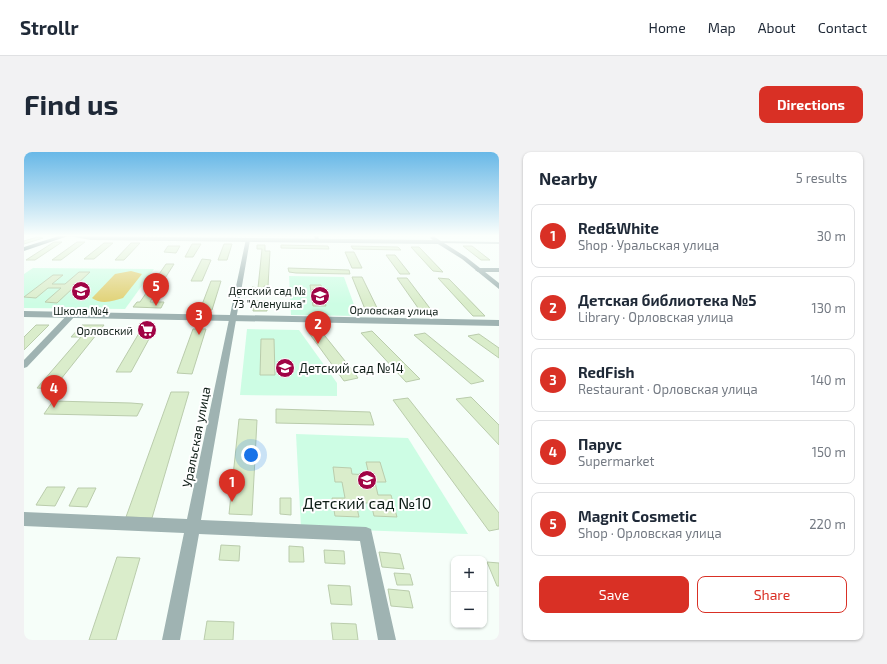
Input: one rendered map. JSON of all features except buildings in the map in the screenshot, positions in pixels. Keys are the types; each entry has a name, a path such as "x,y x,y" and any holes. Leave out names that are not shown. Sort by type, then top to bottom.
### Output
{"street":[{"name":"Уральская улица","path":"171,640 244,259"},
{"path":"465,259 499,287"},
{"path":"478,270 499,270"},
{"name":"Орловская улица","path":"24,314 499,323"},
{"path":"24,366 72,315"},
{"path":"24,519 366,534 387,640"}],"shaded area":[{"name":"Школа №4","path":"33,268 154,269 125,309 24,308 24,274"},
{"path":"131,271 142,274 123,298 103,302 92,298 115,274"},
{"name":"Детский сад № 73 \"Аленушка\"","path":"289,276 344,277 358,316 291,315"},
{"name":"Детский сад №14","path":"247,329 299,330 337,383 337,396 240,395"},
{"name":"Детский сад №10","path":"296,434 408,438 468,534 301,528"}],"place":[{"name":"Школа №4","path":"81,291"},
{"name":"Детский сад № 73 \"Аленушка\"","path":"320,296"},
{"name":"Magnit Cosmetic","path":"156,306"},
{"name":"Орловский","path":"147,330"},
{"name":"RedFish","path":"199,335"},
{"name":"Детская библиотека №5","path":"318,344"},
{"name":"Детский сад №14","path":"285,368"},
{"name":"Парус","path":"54,408"},
{"name":"Детский сад №10","path":"367,480"},
{"name":"Red&White","path":"232,502"}]}
